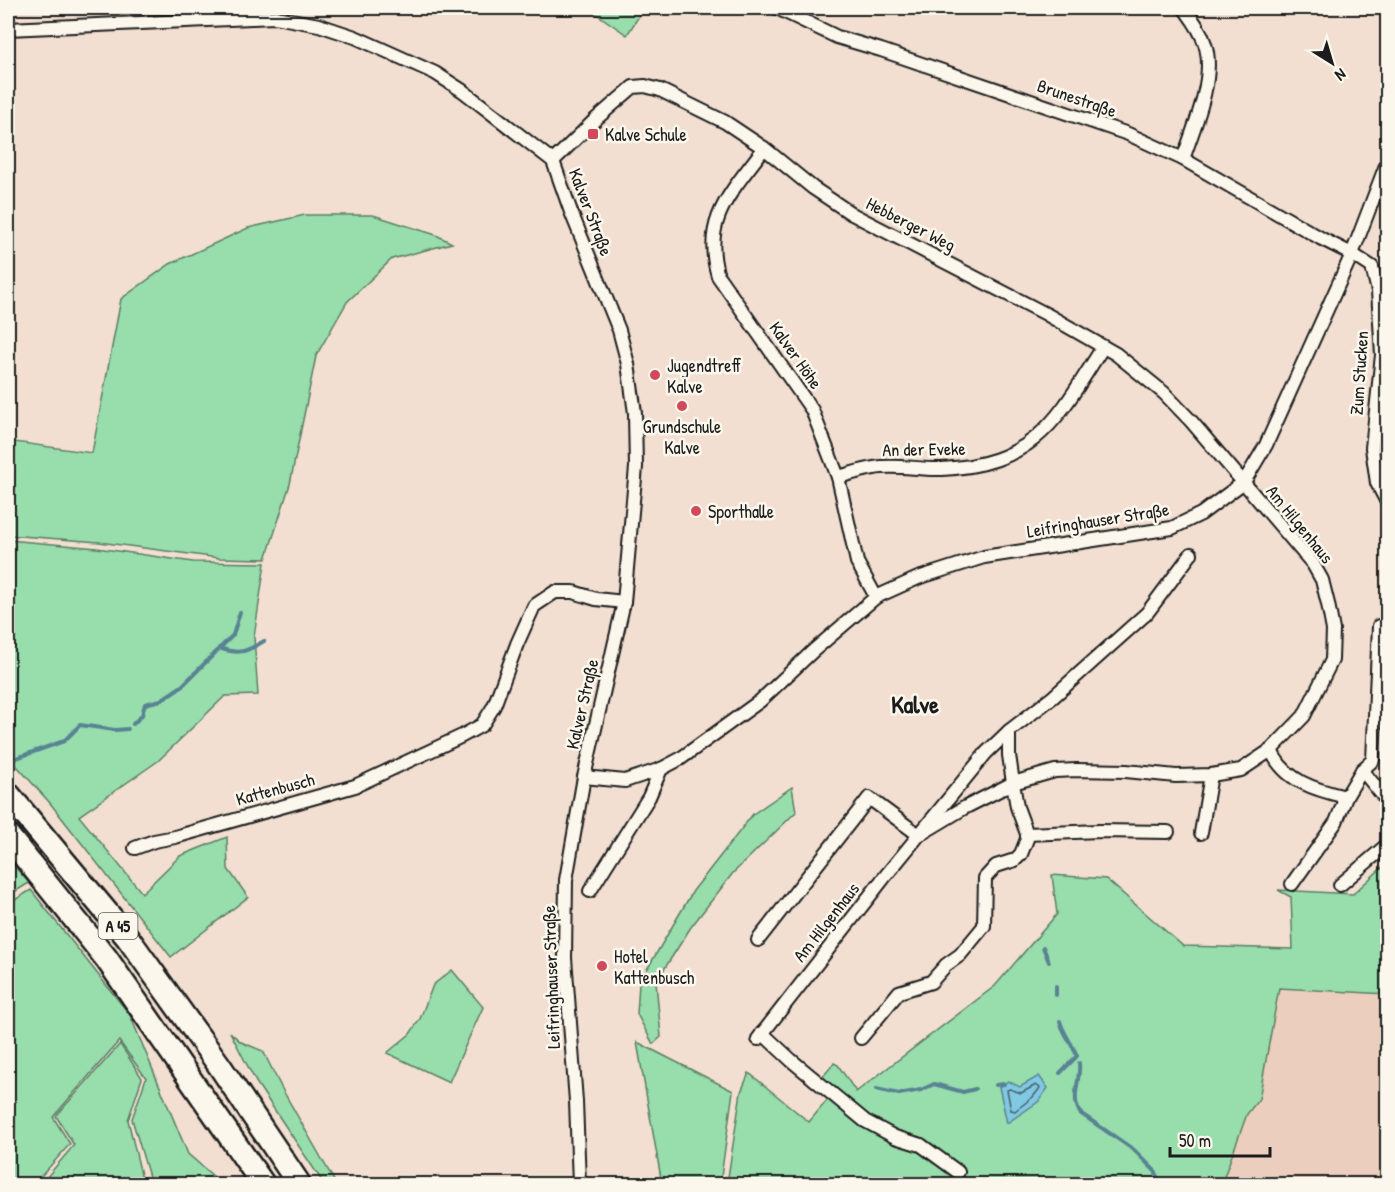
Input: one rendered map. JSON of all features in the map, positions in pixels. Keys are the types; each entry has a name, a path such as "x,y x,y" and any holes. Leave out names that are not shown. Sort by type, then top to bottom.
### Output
{"highway":[{"name":"A 45","path":"8,794 128,938 219,1065 299,1185"},
{"name":"A 45","path":"8,836 106,958 194,1082 263,1185"}],"street":[{"name":"Brunestraße","path":"777,8 837,37 1128,134 1184,159 1352,254"},
{"path":"1184,8 1200,31 1206,46 1208,63 1201,109 1184,159"},
{"name":"Kalver Straße","path":"8,29 275,17 313,23 355,37 435,73 464,91 553,161 570,212 619,330 628,364 635,414 636,467 624,602 584,777"},
{"name":"Hebberger Weg","path":"553,161 633,87 645,86 660,90 725,122 764,148 813,188 852,214 1046,314 1116,354 1164,393 1244,482"},
{"name":"Kalver Höhe","path":"764,148 722,207 713,233 712,259 718,276 804,397 821,431 838,477 857,562 876,597"},
{"name":"Leifringhauser Straße","path":"579,1185 576,1101 565,958 565,918 566,880 584,777 625,781 661,769 680,759 760,701 813,651 876,597 918,578 984,557 1172,528 1201,514 1244,482 1266,445 1352,254 1388,160"},
{"name":"Zum Stucken","path":"1352,254 1372,267 1378,291 1383,355 1371,448 1377,483 1388,504"},
{"name":"An der Eveke","path":"838,477 874,468 971,467 1002,458 1027,444 1046,429 1062,411 1103,347"},
{"name":"Am Hilgenhaus","path":"920,835 964,808 1013,783 1055,771 1126,771 1176,776 1211,775 1241,770 1271,750 1304,716 1332,660 1333,630 1322,580 1313,564 1244,482"},
{"name":"Am Hilgenhaus","path":"958,1172 921,1144 895,1137 865,1121 760,1036 883,879 986,753 1148,613 1191,554"},
{"name":"Kattenbusch","path":"135,848 355,786 462,736 482,724 494,706 534,606 555,592 573,592 596,599 624,602"},
{"path":"1292,884 1336,822 1346,797 1362,770 1373,760 1379,626"},
{"path":"861,1038 899,992 931,982 946,965 960,955 984,926 985,878 996,866 1015,860 1021,854 1027,834 1017,807 1009,755 1009,731"},
{"path":"1271,750 1276,762 1295,779 1318,790 1346,797"},
{"path":"590,891 649,797 661,769"},
{"path":"1362,770 1388,802"},
{"path":"1201,833 1211,775"},
{"path":"758,940 870,798 920,835"},
{"path":"1027,834 1099,831 1168,832"},
{"path":"1340,885 1388,844"}],"shaded area":[{"path":"1279,987 1387,994 1387,1184 1226,1184 1224,1177 1247,1114 1259,1099"}],"green space":[{"path":"588,8 644,8 627,35"},
{"path":"305,215 373,215 436,235 452,243 392,259 347,302 316,356 290,484 266,559 219,558 99,542 8,535 8,441 92,453 121,299 170,264 248,228"},
{"path":"8,540 97,548 193,562 265,563 254,637 258,695 225,696 158,761 79,816 142,893 180,856 227,837 228,869 248,897 171,957 50,803 8,756"},
{"path":"792,787 796,812 733,873 691,927 656,982 661,1037 653,1044 637,1014 639,983 693,891 753,814"},
{"path":"8,859 29,883 8,896"},
{"path":"1387,863 1387,994 1279,988 1259,1099 1247,1114 1224,1177 1226,1184 727,1184 741,1092 749,1073 809,1122 834,1092 820,1080 834,1063 838,1065 856,1092 995,986 1057,914 1052,875 1106,879 1183,946 1293,949 1291,897 1278,890 1353,894"},
{"path":"31,890 130,1015 188,1154 222,1184 146,1184 150,1180 132,1119 146,1078 119,1041 53,1117 70,1144 34,1184 8,1184 8,1063 11,1059 8,1055 8,904"},
{"path":"452,970 483,1007 449,1082 387,1053 410,1034 420,1019 433,985"},
{"path":"230,1032 241,1042 263,1051 336,1184 324,1184 256,1082"},
{"path":"637,1042 733,1091 720,1184 662,1184"},
{"path":"120,1044 142,1078 128,1120 143,1183 41,1184 74,1145 56,1116"}],"water":[{"path":"1039,1076 1048,1088 1038,1102 1007,1123 999,1087 1008,1081 1020,1087"}],"waterway":[{"path":"133,724 142,715 145,704 161,700 182,686 233,635 240,612"},
{"path":"219,648 242,651 264,641"},
{"path":"8,761 64,741 80,725 115,730 128,729"},
{"path":"1043,947 1049,962"},
{"path":"1056,986 1056,995"},
{"path":"1060,1021 1077,1056 1060,1073"},
{"path":"1079,1063 1076,1101 1080,1113 1134,1150 1156,1172 1158,1184"},
{"path":"876,1089 899,1094 921,1090 934,1084 963,1092 975,1089"},
{"path":"996,1085 1004,1084"}],"place":[{"name":"Kalve Schule","path":"593,134"},
{"name":"Jugendtreff Kalve","path":"655,375"},
{"name":"Grundschule Kalve","path":"682,406"},
{"name":"Sporthalle","path":"696,511"},
{"name":"Hotel Kattenbusch","path":"602,966"}],"district":[{"name":"Kalve","path":"915,704"}]}
